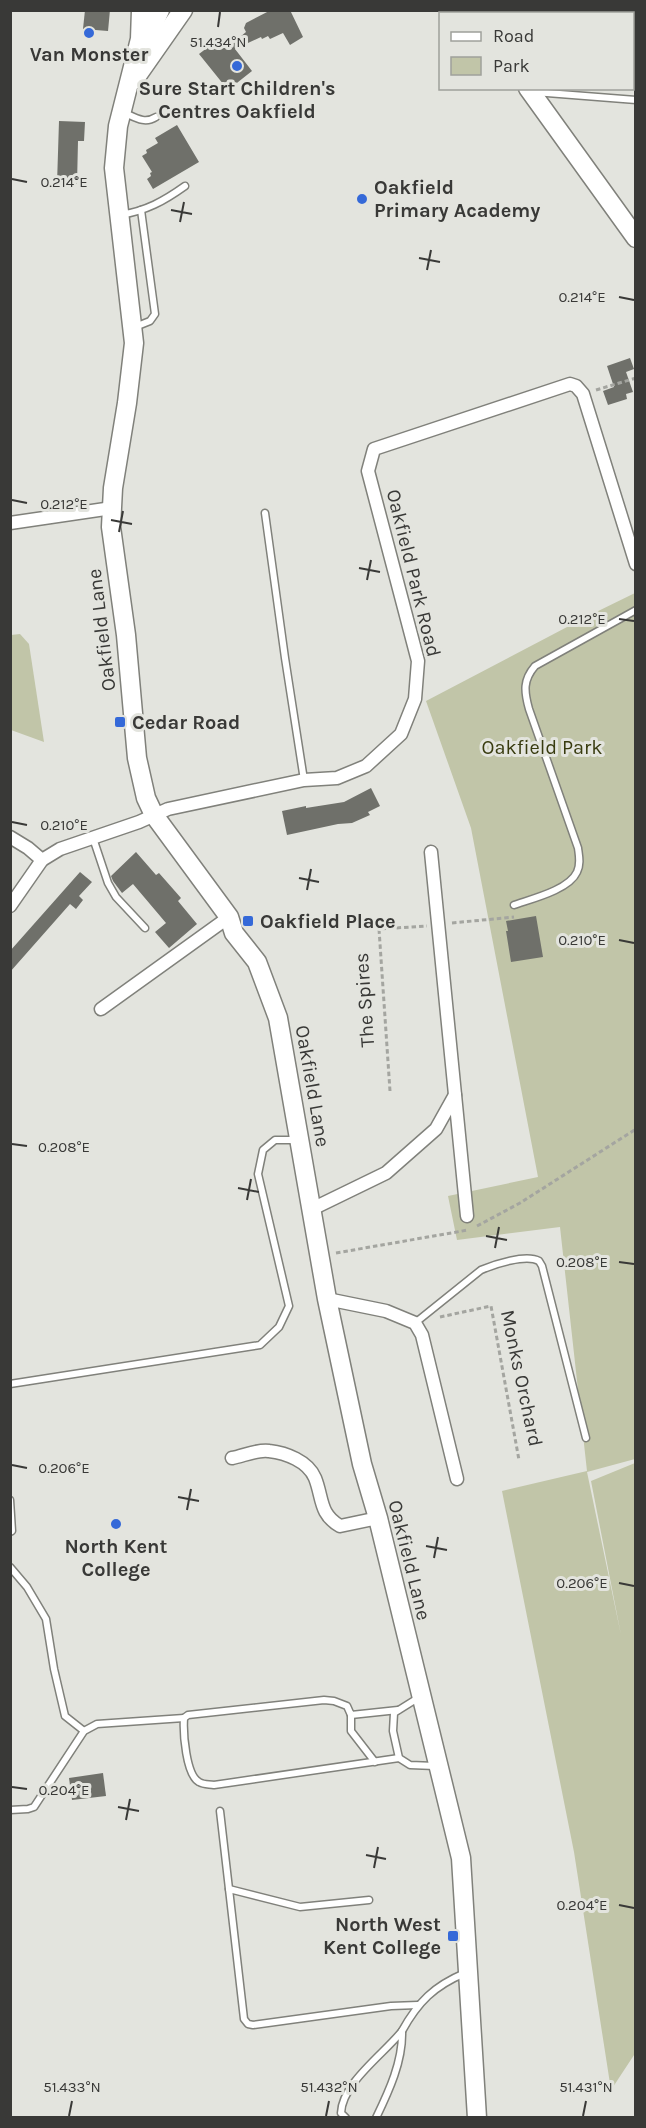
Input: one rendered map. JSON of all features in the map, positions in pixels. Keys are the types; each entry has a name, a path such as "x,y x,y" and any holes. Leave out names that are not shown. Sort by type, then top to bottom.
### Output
{"street":[{"name":"Oakfield Lane","path":"141,10 140,39 118,126 114,168 134,343 112,508 112,540 126,635 137,758 146,798 154,815 229,917 234,933 257,962 278,1018 327,1299 362,1464 378,1518 461,1858 477,2118"},
{"name":"Oakfield Lane","path":"127,89 160,10"},
{"name":"Oakfield Lane","path":"127,89 183,10"},
{"path":"532,90 636,238"},
{"name":"Oakfield Park Road","path":"42,860 60,849 168,809 304,780 337,778 366,766 401,734 415,699 418,660 368,471 374,449 570,384 576,386 583,394"},
{"path":"583,394 636,564"},
{"path":"10,523 112,508"},
{"path":"10,837 42,860 10,906"},
{"path":"431,852 467,1216"},
{"path":"101,1009 229,917"},
{"path":"312,1209 386,1173 436,1129 455,1095"},
{"path":"327,1299 386,1311 415,1323 422,1335 457,1479"},
{"path":"232,1458 267,1450 300,1460 315,1476 323,1507 330,1520 340,1526 378,1518"}],"lane":[{"path":"532,90 636,100"},
{"path":"122,111 143,121 156,117"},
{"path":"119,215 162,202 185,186"},
{"path":"132,328 150,321 154,314 141,210"},
{"path":"265,513 304,780"},
{"path":"514,904 541,896 570,880 577,873 580,861 578,848 524,693 527,676 535,666 636,610"},
{"path":"93,838 108,883 116,897 145,928"},
{"path":"10,1384 260,1345 279,1327 289,1306 258,1174 261,1158 263,1150 275,1140 300,1140"},
{"path":"415,1323 481,1270 525,1258 539,1261 586,1438"},
{"path":"10,1500 12,1531 10,1532"},
{"path":"10,1567 27,1587 46,1619 65,1716 84,1731"},
{"path":"399,1758 392,1719 394,1713 421,1697"},
{"path":"10,1810 34,1807 84,1731 97,1724 184,1718 188,1714 324,1700 334,1701 347,1706 351,1715 351,1731 375,1762"},
{"path":"351,1715 398,1710"},
{"path":"184,1718 183,1727 190,1772 197,1782 204,1784 214,1785 399,1758 410,1765 438,1766"},
{"path":"220,1811 244,2019 248,2024 391,2006 418,2005"},
{"path":"229,1889 300,1907 369,1900"},
{"path":"346,2118 342,2113 345,2096 366,2069 402,2031 418,2005 447,1981 469,1972"},
{"path":"376,2118 400,2060 403,2046 402,2031"}],"path":[{"path":"583,394 636,378"},
{"path":"438,925 515,916"},
{"name":"The Spires","path":"390,1091 379,929 438,925"},
{"path":"319,1256 471,1230 520,1203 636,1129"},
{"name":"Monks Orchard","path":"415,1323 491,1306 519,1460"}],"green space":[{"name":"Oakfield Park","path":"635,593 635,1459 587,1472 621,1635 591,1481 635,1463 636,2052 611,2090 574,1852 502,1491 587,1471 560,1227 457,1240 448,1196 538,1177 471,828 426,701"},
{"path":"20,634 29,644 44,742 11,730 11,635"}],"building":[{"path":"85,10 110,10 108,31 83,29"},
{"path":"271,10 290,10 303,37 290,45 283,33 270,39 268,36 262,39 261,37 235,49 252,71 228,90 199,54 220,38 227,48 246,32 244,28 246,23"},
{"path":"59,121 85,122 84,141 78,141 77,184 57,184"},
{"path":"177,125 199,162 153,189 147,179 152,172 142,156 147,153 146,150 158,143 155,138"},
{"path":"630,358 634,369 626,372 633,392 626,394 627,399 608,405 603,391 614,387 607,366"},
{"path":"371,788 380,806 368,812 370,815 352,823 287,835 282,811 344,802"},
{"path":"136,852 181,898 178,901 197,924 169,948 155,932 166,923 133,884 122,893 111,876"},
{"path":"80,872 92,882 79,896 83,900 76,909 70,904 10,972 10,951"},
{"path":"536,916 543,957 511,962 506,921"},
{"path":"103,1773 106,1796 72,1800 69,1778"}],"place":[{"name":"Van Monster","path":"89,33"},
{"name":"Sure Start Children's Centres Oakfield","path":"237,66"},
{"name":"Oakfield Primary Academy","path":"362,199"},
{"name":"Cedar Road","path":"120,722"},
{"name":"Oakfield Place","path":"248,921"},
{"name":"North Kent College","path":"116,1524"},
{"name":"North West Kent College","path":"453,1936"}]}
